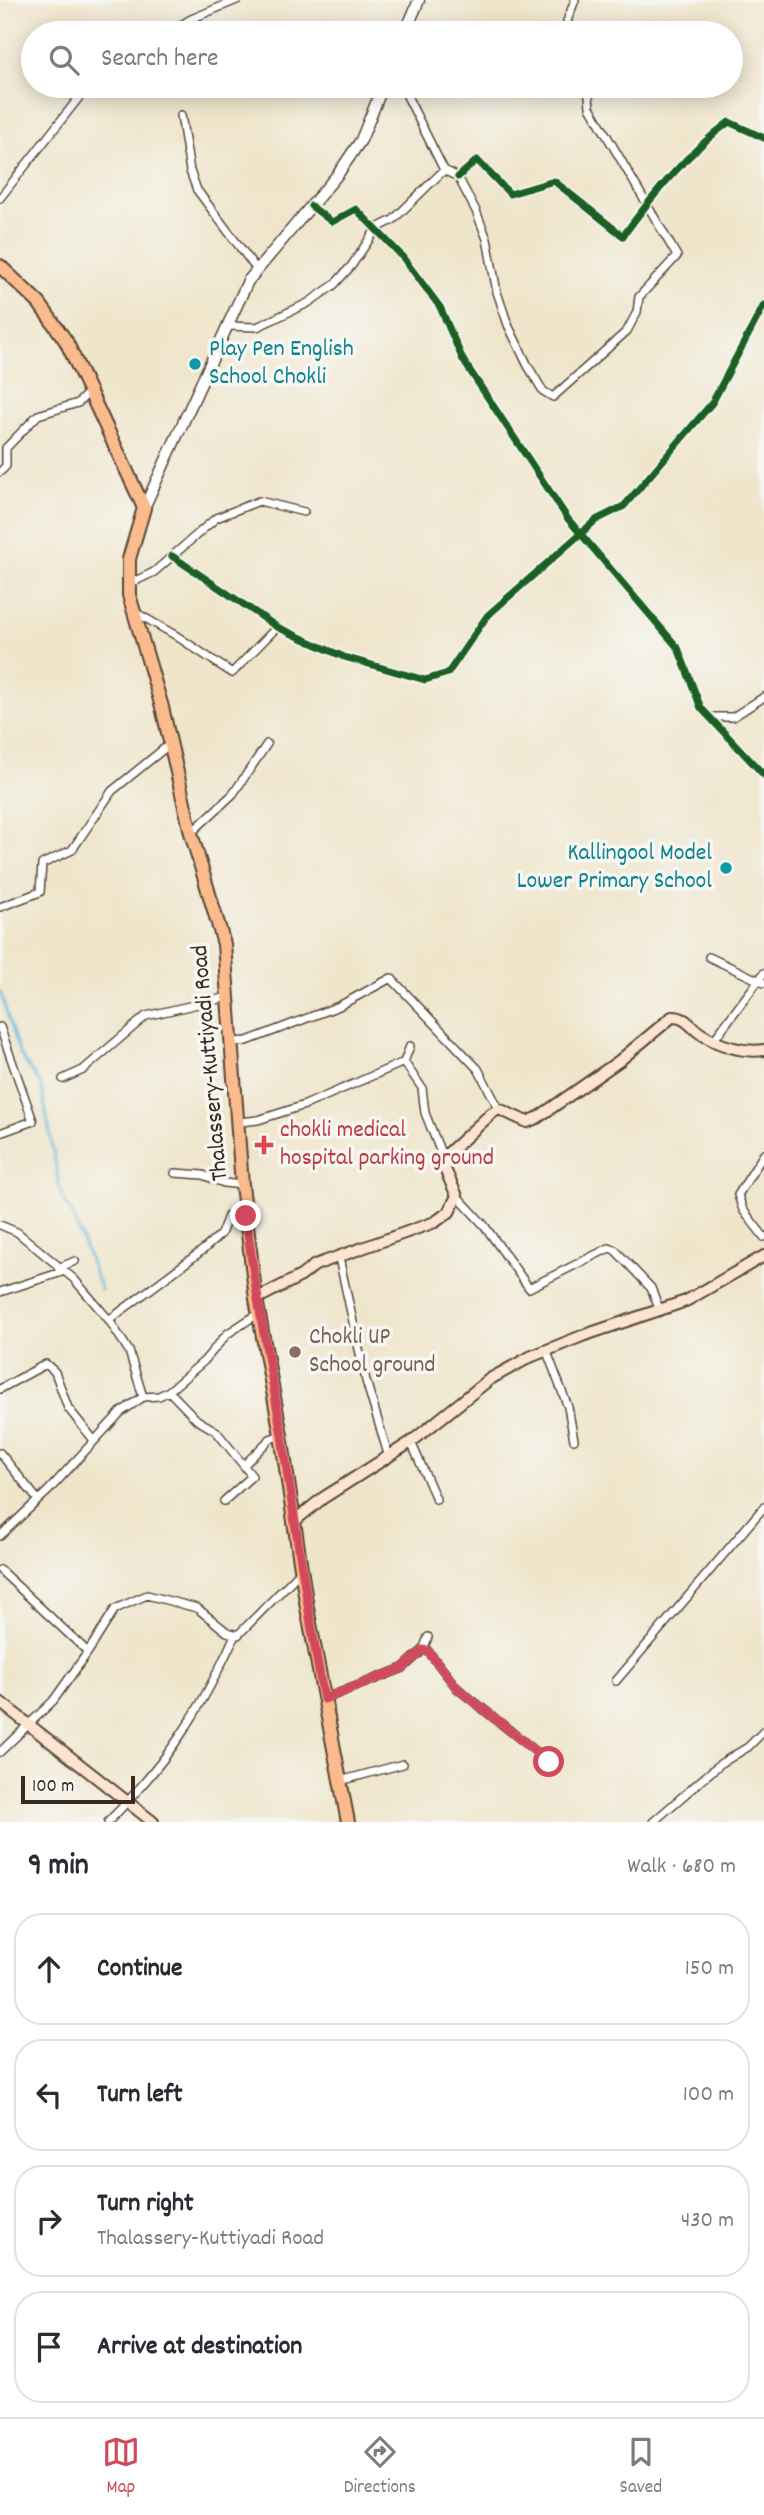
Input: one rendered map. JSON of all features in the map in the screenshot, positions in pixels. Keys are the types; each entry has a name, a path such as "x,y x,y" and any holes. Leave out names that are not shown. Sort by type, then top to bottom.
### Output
{"main road":[{"path":"0,266 39,303 66,341 91,389 113,446 144,508"},
{"name":"Thalassery-Kuttiyadi Road","path":"144,508 129,559 133,611 171,743 191,834 225,944 240,1122 242,1185 256,1299 282,1435 301,1570 348,1822"},
{"path":"256,1299 301,1276 315,1265 435,1222 449,1212 457,1196 444,1167 443,1158 499,1109 527,1122 537,1118 619,1061 672,1017 680,1017 713,1041 740,1050 764,1050"},
{"path":"293,1522 323,1498 388,1454 411,1442 490,1379 530,1357 582,1335 660,1311 720,1284 764,1256"},
{"path":"0,1702 153,1822"}],"street":[{"path":"188,21 237,0"},
{"path":"409,21 419,0"},
{"path":"567,21 575,0"},
{"path":"0,198 79,98"},
{"path":"144,508 226,326 257,270 311,206 361,140 378,98"},
{"path":"408,98 444,170 458,177 487,239 497,292 508,325 528,366 544,391 553,397 628,331 637,312 639,297 677,256 590,107 589,98"},
{"path":"181,115 190,171 197,190 257,270"},
{"path":"458,177 477,160 510,194 554,181 623,236 647,203 707,138 729,122 764,138"},
{"path":"226,326 257,327 308,303 334,285 352,265 377,228 393,220 444,170"},
{"path":"311,206 332,222 356,209 377,228 440,307 463,360 580,533 678,648 701,708 764,775"},
{"path":"172,556 277,627 384,670 425,680 440,677 448,673 487,616 596,520 624,506 712,403 764,305"},
{"path":"0,472 6,466 6,448 38,415 78,403 91,389"},
{"path":"129,584 154,572 216,518 259,500 304,512"},
{"path":"133,611 232,673 277,627"},
{"path":"709,717 733,717 764,697"},
{"path":"0,907 40,892 39,869 42,864 72,850 112,791 171,743"},
{"path":"191,834 233,794 267,744"},
{"path":"709,957 761,982"},
{"path":"713,1041 761,982 764,973"},
{"path":"233,1042 247,1041 339,1006 391,978 478,1069 499,1109"},
{"path":"63,1079 83,1070 146,1016 229,996"},
{"path":"0,1027 33,1121 0,1133"},
{"path":"240,1122 258,1120 305,1105 404,1062 410,1046"},
{"path":"404,1062 422,1087 425,1113 443,1158"},
{"path":"764,1154 737,1195 743,1210 764,1237"},
{"path":"175,1173 203,1175 224,1184 242,1185"},
{"path":"457,1196 484,1225 528,1288 609,1248 615,1250 651,1287 660,1311"},
{"path":"108,1321 203,1250 221,1234 228,1216 246,1216"},
{"path":"0,1225 17,1232 74,1279 129,1351 143,1397"},
{"path":"339,1258 366,1381 388,1454"},
{"path":"0,1293 60,1270 75,1261"},
{"path":"0,1536 121,1412 143,1397 159,1396 169,1391 204,1361 227,1334 258,1313"},
{"path":"547,1352 568,1407 575,1440"},
{"path":"0,1389 46,1364 55,1372 68,1408 93,1439"},
{"path":"169,1391 197,1420 216,1431 252,1476 224,1501"},
{"path":"244,1465 270,1439 282,1435"},
{"path":"411,1442 436,1499"},
{"path":"0,1453 38,1500"},
{"path":"616,1681 764,1507"},
{"path":"0,1570 88,1652"},
{"path":"108,1822 128,1802 185,1732 207,1697 235,1635 241,1633 301,1570"},
{"path":"0,1752 53,1701 115,1609 147,1595 197,1608 235,1635"},
{"path":"324,1699 403,1668 423,1650 428,1637"},
{"path":"423,1650 428,1651 439,1662 457,1688 549,1762"},
{"path":"653,1822 720,1764 748,1747 764,1731"},
{"path":"340,1781 403,1764"}],"waterway":[{"path":"0,991 19,1053 41,1085 61,1194 73,1216 101,1290"}],"cycle path":[{"path":"458,177 477,160 510,194 554,181 623,236 672,175 699,147 729,122 764,138"},
{"path":"311,206 332,222 356,209 401,255 440,307 463,360 568,519 678,648 701,708 764,775"},
{"path":"172,556 277,627 344,657 425,680 448,673 487,616 596,520 624,506 712,403 764,305"}],"place":[{"name":"Play Pen English School Chokli","path":"195,364"},
{"name":"Kallingool Model Lower Primary School","path":"726,868"},
{"name":"chokli medical hospital parking ground","path":"264,1145"},
{"name":"Chokli UP School ground","path":"295,1352"}],"route":[{"path":"246,1216 256,1299 282,1435 293,1522 324,1699 387,1676 403,1668 418,1653 428,1651 457,1688 549,1762"}]}
